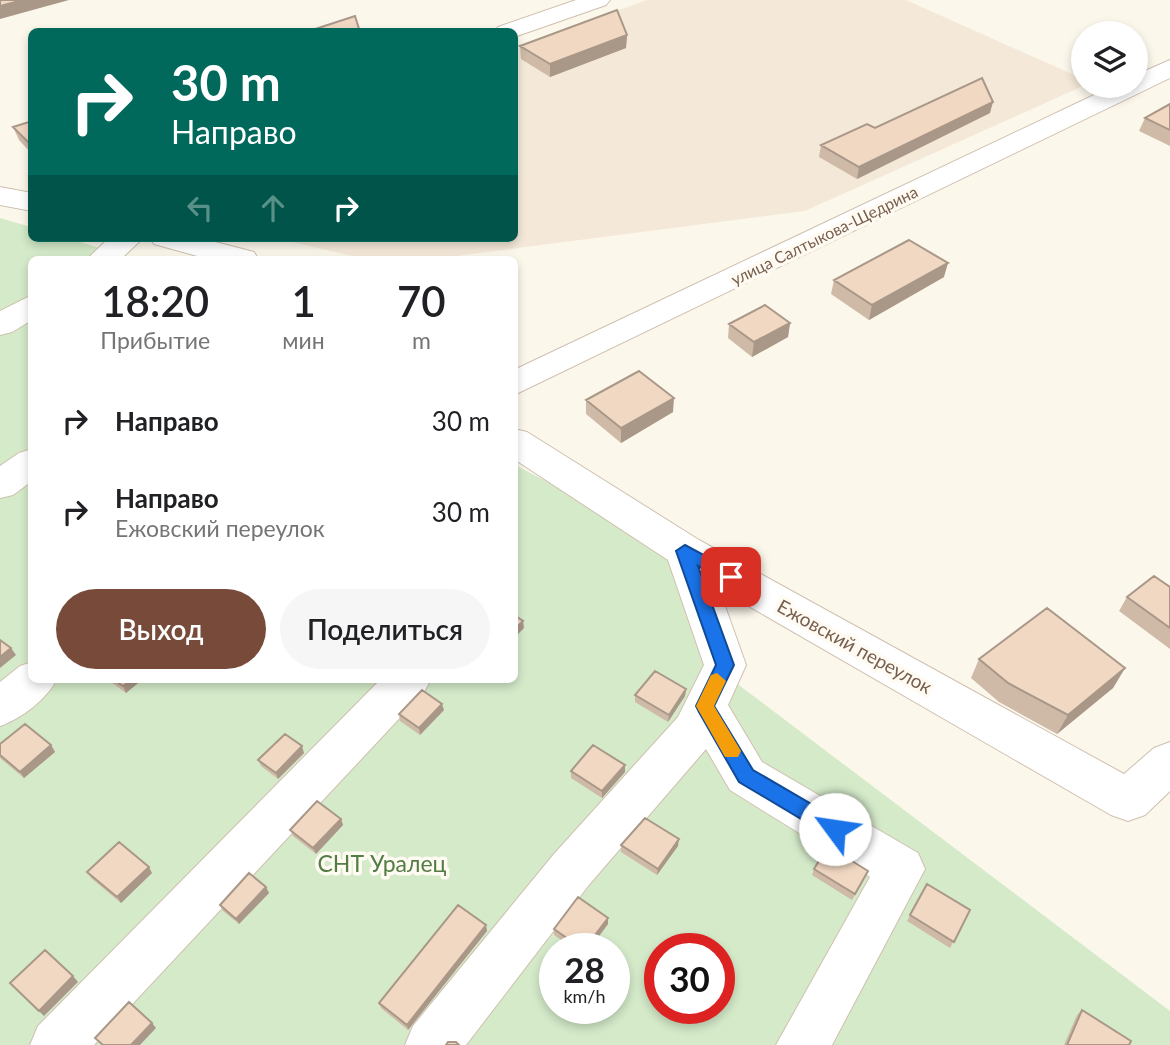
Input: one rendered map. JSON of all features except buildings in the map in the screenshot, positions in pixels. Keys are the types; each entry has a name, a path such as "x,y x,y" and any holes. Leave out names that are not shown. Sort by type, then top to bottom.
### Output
{"street":[{"path":"518,28 598,0"},
{"name":"улица Салтыкова-Щедрина","path":"1148,78 1170,68"},
{"name":"улица Салтыкова-Щедрина","path":"518,382 1107,98"},
{"path":"106,256 123,242"},
{"path":"180,242 232,256"},
{"path":"0,325 28,308"},
{"name":"Ежовский переулок","path":"518,444 685,551 1128,800 1170,762"},
{"path":"0,485 28,466"},
{"path":"432,1045 570,870 694,731 725,665 685,551"},
{"path":"0,707 30,683"},
{"path":"57,1045 405,683"},
{"path":"705,706 746,776 901,869 803,1045"}],"shaded area":[{"path":"647,0 906,0 1071,74 1071,91 805,211 456,256 352,256 292,242 518,242 518,46"}],"green space":[{"name":"СНТ Уралец","path":"0,218 28,226 28,242 80,242 125,256 28,256 28,683 518,683 518,467 673,547 703,658 1170,1011 1170,1045 0,1045"}],"slow traffic":[{"path":"717,681 705,706 732,751"}],"route":[{"path":"731,577 685,551 725,665 705,706 746,776 835,829"}]}
